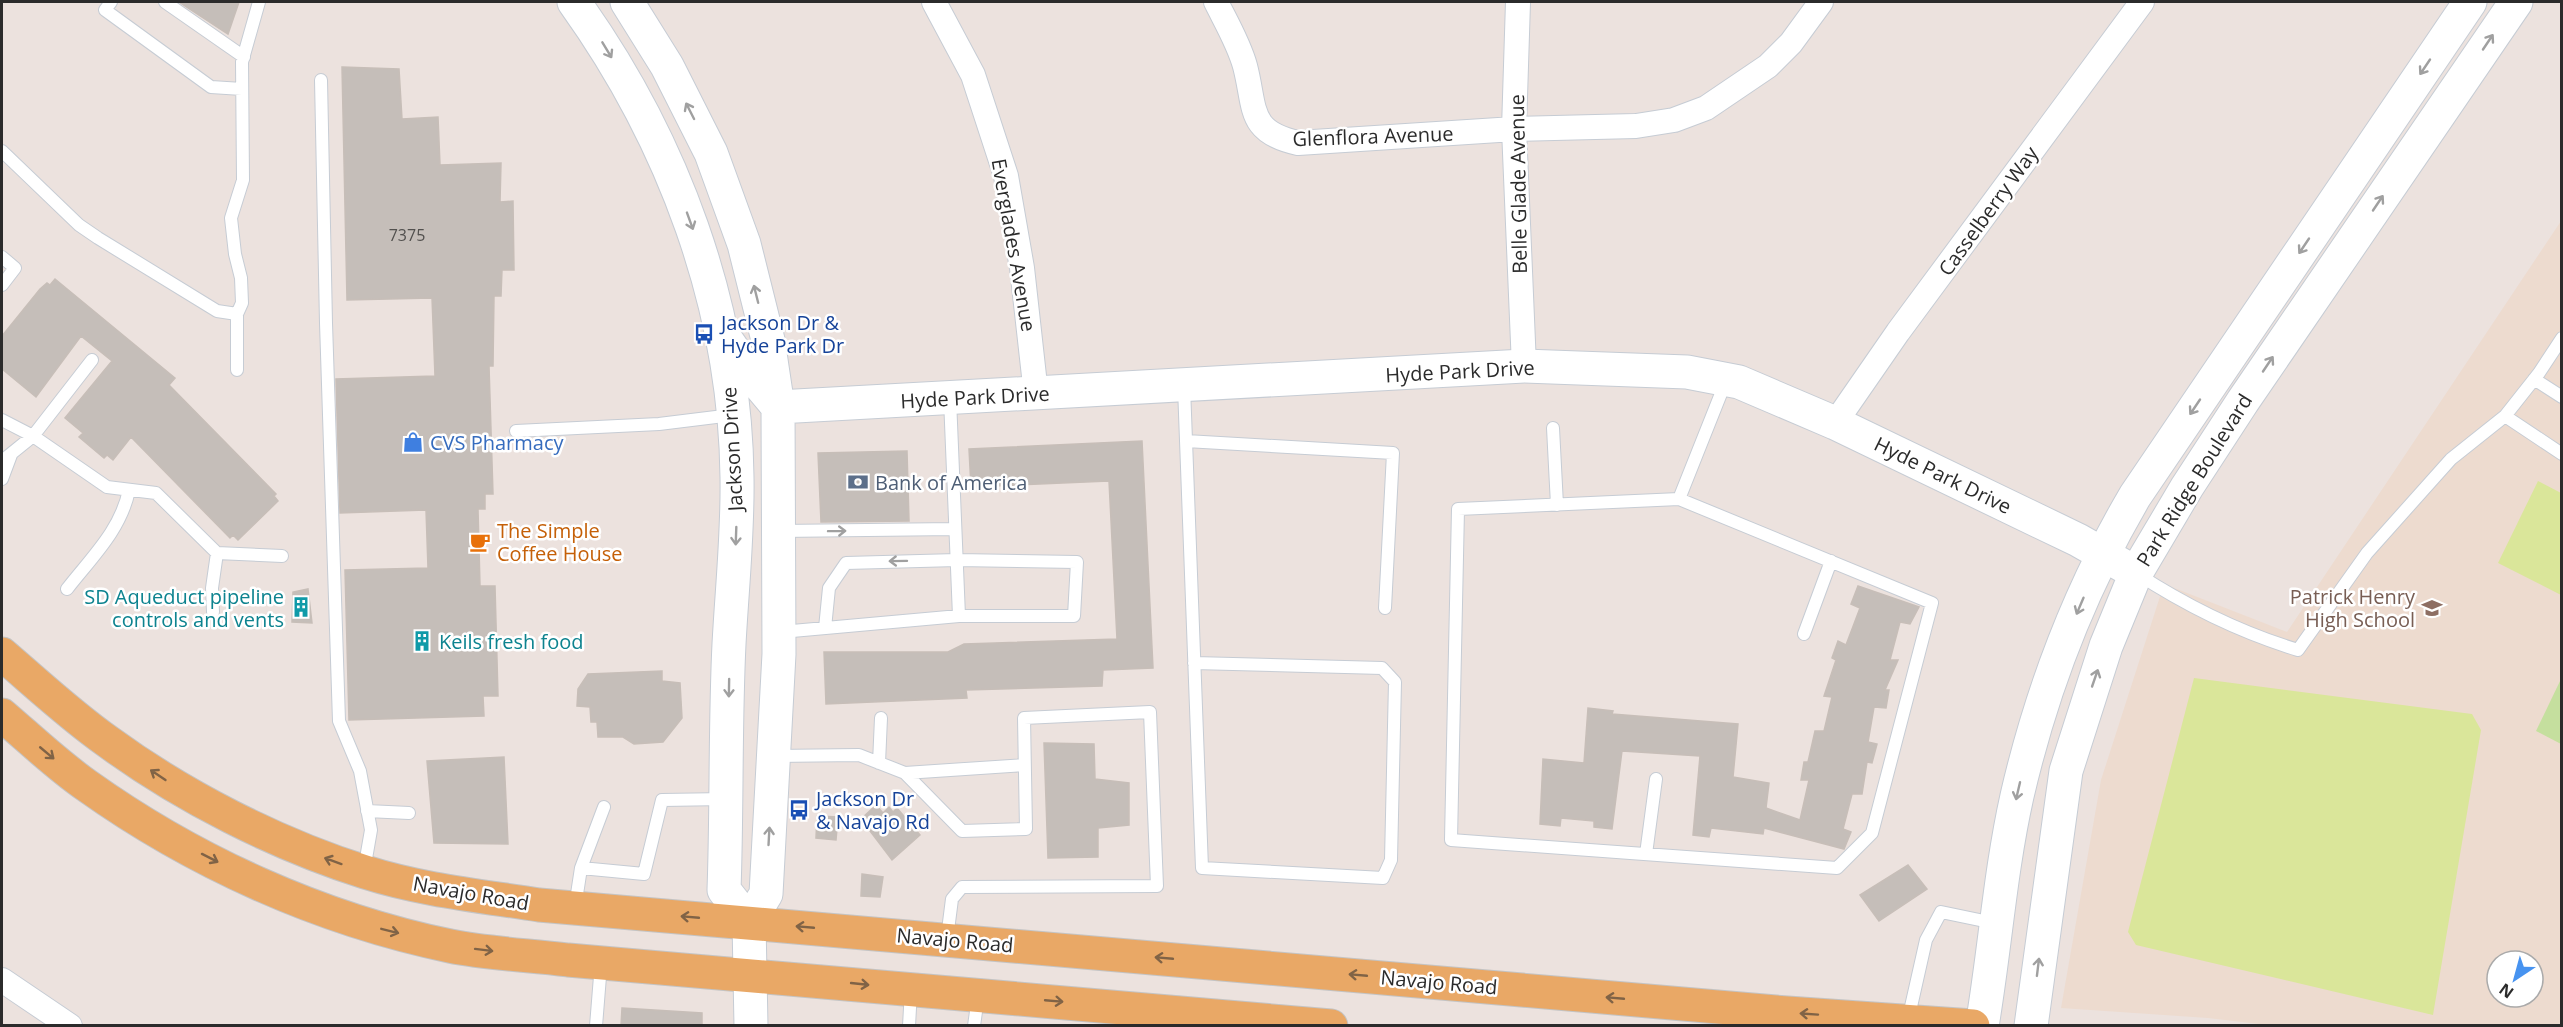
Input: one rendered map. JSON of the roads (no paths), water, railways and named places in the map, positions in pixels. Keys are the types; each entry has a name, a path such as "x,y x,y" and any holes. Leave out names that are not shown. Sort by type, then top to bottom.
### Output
{"main road":[{"name":"Jackson Drive","path":"574,2 601,39 632,91 677,183 704,258 721,332 733,415 737,487 729,646 724,890 749,922"},
{"path":"627,2 667,66 714,163 744,244 768,340 778,407 780,455 778,632 773,756 766,894 749,922 751,1026"},
{"name":"Park Ridge Boulevard","path":"1982,1026 1994,923 2017,798 2032,736 2058,660 2103,553 2135,496 2470,2"},
{"name":"Park Ridge Boulevard","path":"2031,1026 2066,771 2106,646 2136,573 2187,487 2243,401 2516,2"},
{"path":"721,332 747,370 778,407"},
{"name":"Hyde Park Drive","path":"778,407 1524,366 1687,372 1739,382 1835,423 2103,553 2136,573"},
{"path":"733,415 780,455"},
{"name":"Navajo Road","path":"2,654 106,741 177,788 295,846 364,872 451,892 575,908 1972,1026"},
{"path":"2,715 85,784 163,834 268,889 357,922 452,946 601,963 911,989 976,1010 1331,1026"}],"street":[{"name":"Everglades Avenue","path":"934,2 973,75 1006,176 1022,268 1036,394"},
{"name":"Glenflora Avenue","path":"1216,2 1245,66 1252,110 1263,128 1280,139 1298,143 1514,129 1635,126 1674,120 1706,108 1768,66 1791,43 1821,2"},
{"name":"Belle Glade Avenue","path":"1518,2 1514,129 1524,366"},
{"name":"Casselberry Way","path":"1835,423 1898,332 2142,2"},
{"path":"2,980 70,1026"}],"lane":[{"path":"111,2 105,10 211,87 242,89"},
{"path":"165,2 244,57"},
{"path":"237,370 237,314 242,303 241,278 235,254 231,218 243,180 244,57 259,2"},
{"path":"321,80 339,721 360,771 371,830 364,872"},
{"path":"2,151 79,225 217,311 237,314"},
{"path":"2,256 15,268 2,285"},
{"path":"2136,573 2174,596 2276,644 2298,650 2367,553 2451,459 2505,416 2562,338"},
{"path":"2,461 33,436 92,360"},
{"path":"2534,379 2562,397"},
{"path":"1679,499 1727,380"},
{"path":"1184,386 1194,663 1202,868 1383,878 1391,860 1395,682 1382,668 1194,663"},
{"path":"950,399 959,616"},
{"path":"516,430 659,424 733,415"},
{"path":"2505,416 2562,454"},
{"path":"2,420 33,436 107,487 156,493 218,553 282,556"},
{"path":"1553,428 1557,505"},
{"path":"1186,441 1394,453 1385,608"},
{"path":"2,479 12,453"},
{"path":"67,589 117,526 125,510 129,490"},
{"path":"1679,499 1932,603 1872,833 1837,868 1451,840 1458,509 1679,499"},
{"path":"778,531 955,529"},
{"path":"213,612 212,588 218,553"},
{"path":"778,632 825,628 959,616 1074,616 1077,562 957,560 846,563 829,588 825,628"},
{"path":"1804,634 1831,561"},
{"path":"773,756 859,755 905,773 962,831 1026,829 1024,718 1150,712 1157,886 962,887 952,898 947,939"},
{"path":"879,763 881,718"},
{"path":"905,773 1024,765"},
{"path":"1646,854 1656,779"},
{"path":"581,868 644,874 662,800 727,799"},
{"path":"575,908 581,868 604,807"},
{"path":"367,811 409,813"},
{"path":"1908,1021 1926,940 1941,912 1994,923"},
{"path":"596,1026 601,963"},
{"path":"909,1026 911,989"}],"place":[{"name":"Jackson Dr & Hyde Park Dr","path":"704,334"},
{"name":"CVS Pharmacy","path":"413,442"},
{"name":"Bank of America","path":"858,482"},
{"name":"The Simple Coffee House","path":"480,542"},
{"name":"SD Aqueduct pipeline controls and vents","path":"301,607"},
{"name":"Patrick Henry High School","path":"2432,608"},
{"name":"Keils fresh food","path":"422,641"},
{"name":"Jackson Dr & Navajo Rd","path":"799,810"}]}
